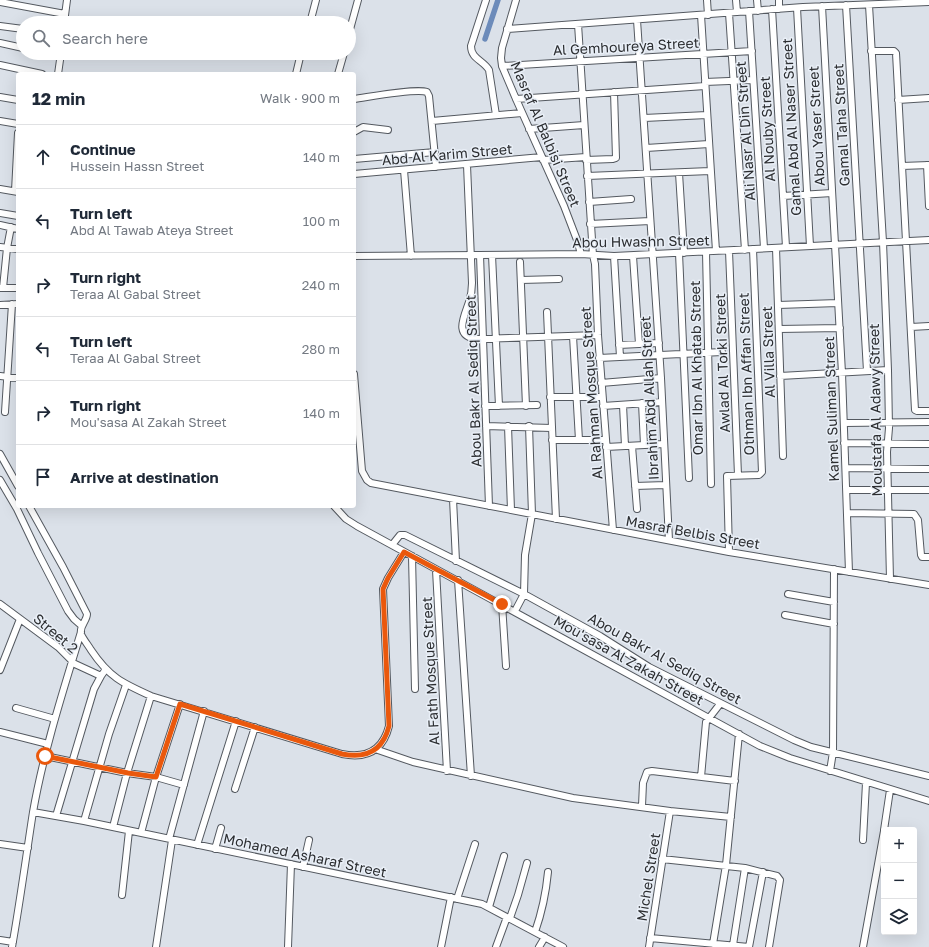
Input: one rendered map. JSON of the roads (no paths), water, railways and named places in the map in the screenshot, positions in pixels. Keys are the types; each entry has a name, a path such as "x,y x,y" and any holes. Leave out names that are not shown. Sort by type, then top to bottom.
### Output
{"street":[{"path":"0,2 65,14 67,0"},
{"path":"312,16 316,0"},
{"path":"354,16 358,0"},
{"name":"Masraf Al Balbisi Street","path":"486,0 471,50 474,56 485,65 488,70 496,116"},
{"name":"Masraf Al Balbisi Street","path":"516,0 502,48 502,66 572,226 581,254"},
{"path":"707,0 708,15"},
{"path":"736,0 738,12"},
{"path":"757,0 758,10"},
{"path":"779,0 779,9"},
{"name":"Gamal Abd Al Naser Street","path":"803,0 800,8 810,246"},
{"path":"507,29 800,8 836,3 846,5 866,3 929,2"},
{"name":"Moustafa Al Adawy Street","path":"866,3 872,51 883,242 888,370 889,423 887,468 890,579"},
{"name":"Gamal Taha Street","path":"846,5 867,371"},
{"name":"Abou Yaser Street","path":"822,6 834,244"},
{"name":"Al Nouby Street","path":"772,9 786,247"},
{"name":"Ali Nasr Al Din Street","path":"749,11 764,248"},
{"path":"729,13 745,250"},
{"path":"701,15 716,252"},
{"name":"Ibrahim Abd Allah Street","path":"638,20 670,540"},
{"name":"Al Rahman Mosque Street","path":"578,24 592,255 595,264 601,383 613,530"},
{"path":"0,26 16,28"},
{"path":"0,43 16,46"},
{"name":"Al Gemhoureya Street","path":"502,66 752,51"},
{"path":"872,51 894,51 896,53 915,410 917,412 929,411"},
{"path":"58,72 60,60"},
{"path":"296,72 299,60"},
{"path":"339,72 342,60"},
{"path":"0,65 33,72"},
{"path":"516,99 753,80"},
{"path":"356,99 424,91 428,92 436,167"},
{"name":"Abd Al Karim Street","path":"356,174 543,158 615,158 614,92"},
{"path":"0,97 16,100"},
{"path":"898,100 929,98"},
{"path":"432,121 522,113"},
{"path":"644,118 707,115"},
{"path":"0,121 16,124"},
{"path":"530,129 584,125"},
{"path":"356,131 363,127 388,130"},
{"path":"646,148 709,144"},
{"path":"356,160 434,152"},
{"path":"467,165 472,255 472,290 469,303 464,314 462,327 464,332 473,339 598,335"},
{"path":"902,166 928,165 929,206"},
{"path":"404,170 411,256"},
{"path":"587,176 710,171"},
{"path":"679,173 689,478"},
{"path":"0,189 16,192"},
{"path":"783,196 832,194"},
{"path":"589,202 631,199"},
{"path":"0,212 16,216"},
{"path":"590,224 650,221"},
{"path":"0,225 16,228"},
{"path":"11,227 3,248 1,288 16,288"},
{"name":"Abou Hwashn Street","path":"356,256 581,254 633,256 929,240"},
{"name":"Kamel Suliman Street","path":"834,244 840,328 849,572"},
{"path":"3,248 16,249"},
{"name":"Al Villa Street","path":"776,248 783,456"},
{"name":"Othman Ibn Affan Street","path":"738,475 759,475 762,472 753,249"},
{"name":"Awlad Al Torki Street","path":"729,251 738,475"},
{"name":"Omar Ibn Al Khatab Street","path":"706,252 711,484"},
{"name":"Abou Bakr Al Sediq Street","path":"480,255 489,506"},
{"path":"492,255 499,406"},
{"path":"614,256 620,357"},
{"path":"633,256 639,344"},
{"path":"520,262 526,406"},
{"path":"521,280 560,279"},
{"path":"778,305 838,303"},
{"path":"0,305 15,304 3,376 5,412"},
{"path":"547,312 556,519"},
{"path":"911,327 929,326"},
{"path":"779,329 840,328"},
{"path":"573,336 579,440"},
{"path":"619,345 659,343"},
{"path":"600,358 722,352"},
{"path":"780,376 888,370"},
{"path":"3,376 16,378"},
{"path":"601,383 661,378"},
{"path":"550,397 602,397"},
{"path":"603,406 662,402"},
{"path":"642,404 644,445"},
{"path":"486,406 537,405"},
{"path":"623,405 625,446"},
{"path":"844,423 929,422"},
{"path":"486,426 530,426 552,428"},
{"path":"508,426 511,510"},
{"path":"515,611 524,594 525,555 532,514 530,426"},
{"name":"Masraf Belbis Street","path":"356,427 357,453 364,476 371,483 730,552 929,585"},
{"path":"552,440 606,440"},
{"path":"844,443 929,444"},
{"path":"606,447 664,444"},
{"path":"632,446 636,509"},
{"path":"0,454 16,482"},
{"path":"846,468 929,469"},
{"path":"730,552 727,476 738,475"},
{"path":"0,480 16,507"},
{"path":"635,486 666,485"},
{"path":"847,490 929,490"},
{"path":"453,499 456,561"},
{"path":"16,508 68,611 81,629 98,660 106,669 126,685 151,696 342,754 353,756 365,755 375,749 382,743 387,735 389,726 383,589 404,552"},
{"path":"0,940 13,945 33,812 45,756 81,629 86,620 87,614 32,508"},
{"name":"Mou'sasa Al Zakah Street","path":"336,508 346,519 436,570 458,580 709,718 775,752 830,771 929,801"},
{"path":"847,513 912,513 918,520 921,555 922,557 929,557"},
{"name":"Abou Bakr Al Sediq Street","path":"394,546 400,535 404,534 524,594 600,636 649,667 802,744 929,776"},
{"path":"412,556 415,689"},
{"path":"830,771 833,752 834,569"},
{"name":"Al Fath Mosque Street","path":"436,570 447,770"},
{"path":"458,580 471,776"},
{"path":"788,594 834,602"},
{"name":"Street 2","path":"0,604 58,647 72,662 101,676"},
{"path":"502,604 506,666"},
{"path":"785,615 834,624"},
{"path":"0,670 20,619"},
{"path":"56,816 94,689 106,669"},
{"path":"84,821 108,734 126,685"},
{"path":"113,828 151,696"},
{"path":"141,833 156,777 180,704"},
{"path":"701,777 706,722 720,704"},
{"path":"16,708 55,719"},
{"path":"156,947 170,839 204,711"},
{"path":"197,845 236,721"},
{"path":"235,789 255,727"},
{"path":"0,732 48,744"},
{"path":"713,944 726,866 739,734"},
{"path":"375,749 414,762 574,798 670,811 731,817"},
{"path":"45,756 128,773 156,777 184,785"},
{"path":"642,806 643,783 645,776 649,772 655,770 735,781"},
{"path":"862,840 866,782"},
{"path":"885,827 890,790"},
{"name":"Michel Street","path":"649,947 670,811"},
{"name":"Mohamed Asharaf Street","path":"33,812 84,821 482,904 560,946"},
{"path":"215,849 221,828"},
{"path":"122,896 130,831"},
{"path":"303,867 309,840"},
{"path":"0,844 28,848"},
{"path":"441,947 454,898 475,844"},
{"path":"863,947 881,848"},
{"path":"489,907 504,856"},
{"path":"662,858 745,868 775,875 780,880 769,947"},
{"path":"496,947 509,918 527,863"},
{"path":"288,947 290,864"},
{"path":"733,945 745,868"},
{"path":"535,932 543,906 548,872"},
{"path":"650,938 749,947 763,872"},
{"path":"539,947 545,937"}],"waterway":[{"path":"485,39 498,0"}]}
